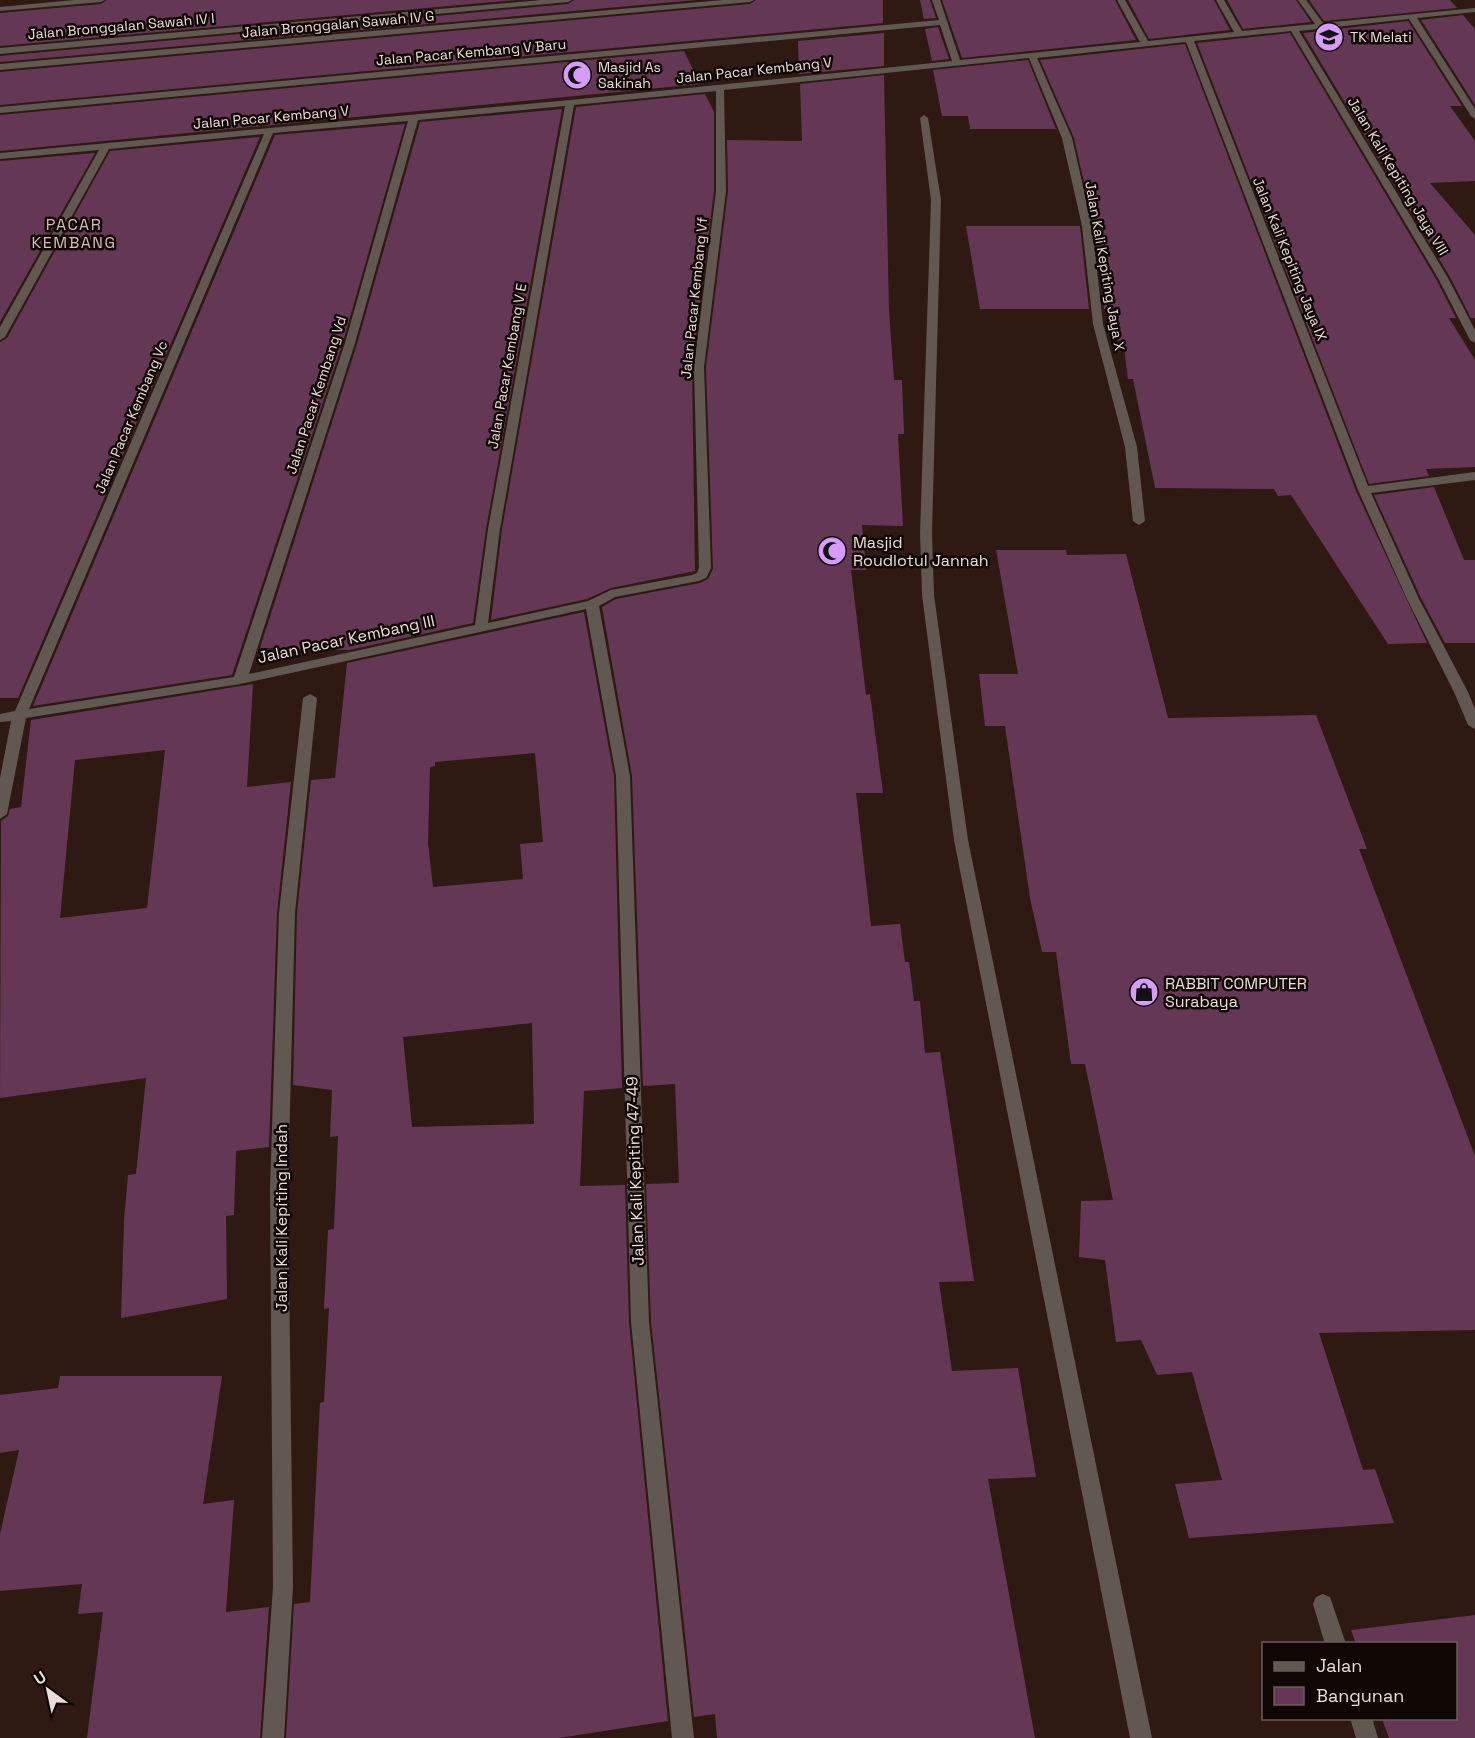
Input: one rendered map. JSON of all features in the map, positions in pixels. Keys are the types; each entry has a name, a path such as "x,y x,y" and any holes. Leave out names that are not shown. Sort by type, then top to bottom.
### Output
{"street":[{"path":"0,9 27,3 101,0"},
{"name":"Jalan Bronggalan Sawah IV I","path":"0,51 568,0"},
{"name":"Jalan Bronggalan Sawah IV G","path":"0,68 750,0"},
{"path":"936,0 957,63"},
{"path":"1121,0 1145,43"},
{"path":"1220,0 1239,33"},
{"path":"1302,0 1319,24"},
{"name":"Jalan Pacar Kembang V","path":"0,156 414,117 569,107 720,87 1411,16 1428,10 1475,10"},
{"path":"1411,16 1475,116"},
{"name":"Jalan Pacar Kembang V Baru","path":"0,110 945,22"},
{"name":"Jalan Kali Kepiting Jaya VIII","path":"1293,27 1443,278 1475,340"},
{"path":"169,36 171,53"},
{"name":"Jalan Kali Kepiting Jaya IX","path":"1189,39 1364,490 1413,599 1461,692 1475,726"},
{"name":"Jalan Kali Kepiting Jaya X","path":"1032,55 1067,138 1086,226 1098,324 1131,447 1139,521"},
{"name":"Jalan Pacar Kembang Vf","path":"695,579 702,575 705,568 699,367 721,191 720,87"},
{"name":"Jalan Pacar Kembang V E","path":"481,627 494,529 569,107"},
{"name":"Jalan Pacar Kembang Vd","path":"240,680 350,343 414,117"},
{"path":"924,118 936,200 926,533 928,595 961,840 1141,1738"},
{"name":"Jalan Pacar Kembang Vc","path":"0,814 19,717 270,130"},
{"path":"0,337 106,146"},
{"path":"1364,490 1475,476"},
{"name":"Jalan Pacar Kembang III","path":"0,718 19,717 240,680 592,604 611,594 695,579"},
{"name":"Jalan Kali Kepiting 47-49","path":"592,604 623,776 640,1322 683,1738"},
{"name":"Jalan Kali Kepiting Indah","path":"273,1738 283,1587 279,1189 287,913 310,698"},
{"path":"1323,1604 1335,1642"},
{"path":"1361,1720 1367,1738"}],"building":[{"path":"107,0 516,0 0,46 0,13 101,4"},
{"path":"574,0 697,0 0,62 0,56 568,4"},
{"path":"756,0 883,0 883,23 0,105 0,72 750,4"},
{"path":"920,0 930,0 936,18 924,19"},
{"path":"942,0 1115,0 1136,40 962,58"},
{"path":"1128,0 1214,0 1230,30 1149,39"},
{"path":"1227,0 1296,0 1311,22 1243,29"},
{"path":"1309,0 1450,0 1457,8 1324,21"},
{"path":"1463,15 1475,29 1475,105 1421,20"},
{"path":"1408,21 1462,106 1450,106 1475,141 1475,181 1430,183 1475,235 1475,318 1471,318 1450,277 1303,33"},
{"path":"938,27 949,59 932,61 925,29"},
{"path":"884,33 884,66 799,74 798,41"},
{"path":"1290,33 1436,279 1456,318 1449,318 1475,360 1475,467 1426,469 1429,476 1369,484 1197,43"},
{"path":"1185,44 1356,491 1427,643 1388,644 1291,495 1278,496 1274,489 1155,488 1133,379 1128,379 1123,341 1118,341 1110,309 1104,309 1094,226 1074,138 1040,60"},
{"path":"684,51 700,84 0,151 0,115"},
{"path":"1028,60 1056,129 970,129 968,116 942,116 933,70"},
{"path":"884,75 889,311 894,380 902,380 904,434 898,434 903,526 862,525 866,570 851,570 866,695 870,694 883,793 856,793 871,926 900,924 905,962 909,962 914,1001 920,1001 925,1053 940,1052 974,1281 939,1282 952,1371 1018,1368 1036,1477 988,1479 1035,1738 717,1738 715,1714 694,1717 651,1322 646,1184 679,1183 675,1084 643,1086 632,776 602,607 616,599 700,583 708,579 713,569 706,367 728,191 727,140 802,141 800,84"},
{"path":"705,94 714,112 714,191 692,367 695,571 611,588 587,599 491,620 502,529 576,107"},
{"path":"562,109 486,529 473,623 349,650 260,648 357,344 420,122"},
{"path":"405,124 343,342 232,675 33,706 275,135"},
{"path":"260,137 18,698 0,698 0,342 7,338 110,151"},
{"path":"95,153 0,322 0,161"},
{"path":"966,226 1080,226 1089,309 980,309"},
{"path":"1434,487 1464,560 1475,560 1475,643 1445,643 1421,598 1374,495"},
{"path":"996,550 1066,550 1067,555 1126,554 1168,718 1316,715 1367,849 1359,849 1475,1156 1475,1330 1319,1333 1363,1470 1375,1469 1394,1523 1189,1538 1175,1484 1222,1480 1192,1372 1157,1375 1141,1340 1116,1342 1105,1260 1079,1257 1081,1201 1113,1200 1085,1064 1071,1064 1056,952 1042,952 1030,898 1005,726 985,726 979,674 1018,674"},
{"path":"584,612 614,776 622,1088 584,1091 580,1186 625,1185 629,1322 668,1721 559,1738 286,1738 294,1604 310,1602 320,1403 324,1402 329,1308 324,1309 328,1230 334,1229 338,1136 330,1137 332,1090 293,1085 297,913 311,780 335,778 347,663","holes":["535,753 543,842 520,844 523,879 433,887 428,843 430,767 435,766 435,762","532,1023 534,1124 412,1127 403,1037"]},
{"path":"253,684 247,787 291,782 277,913 269,1147 236,1151 234,1215 226,1216 227,1299 121,1318 128,1175 136,1174 146,1078 0,1098 1,821 8,816 10,809 21,807 31,720","holes":["165,750 147,908 60,918 75,760"]},
{"path":"60,1376 222,1376 203,1504 234,1500 226,1612 269,1607 260,1738 87,1738 103,1612 78,1614 82,1584 0,1591 0,1534 19,1450 0,1453 0,1395 58,1388"},
{"path":"1475,1615 1475,1738 1389,1738 1382,1720 1457,1720 1457,1642 1355,1642 1351,1630"}],"place":[{"name":"TK Melati","path":"1329,37"},
{"name":"Masjid As Sakinah","path":"577,75"},
{"name":"Masjid Roudlotul Jannah","path":"832,551"},
{"name":"RABBIT COMPUTER Surabaya","path":"1144,992"}],"district":[{"name":"PACAR KEMBANG","path":"74,233"}]}
